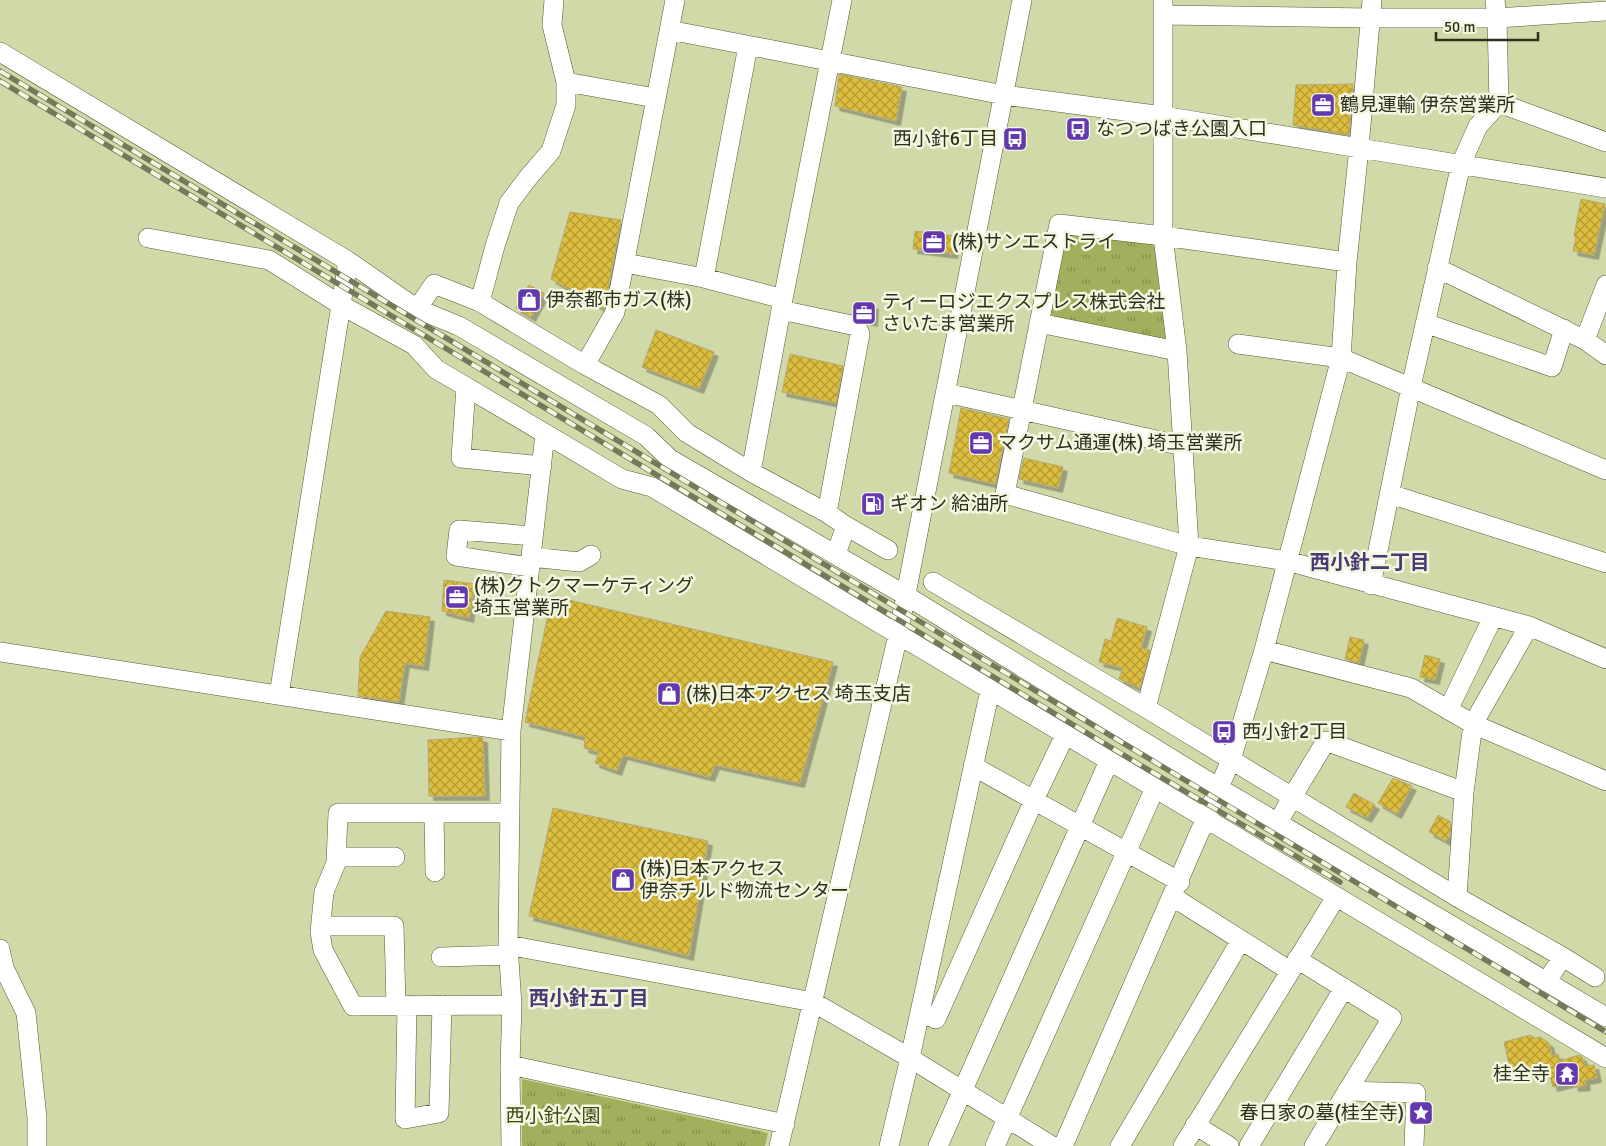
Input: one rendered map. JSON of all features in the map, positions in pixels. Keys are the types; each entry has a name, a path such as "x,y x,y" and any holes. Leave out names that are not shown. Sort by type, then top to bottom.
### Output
{"street":[{"path":"480,302 509,203 551,151 566,105 566,82 552,25 554,0"},
{"path":"585,365 615,312 675,0"},
{"path":"751,472 842,0"},
{"path":"780,1146 898,635 1022,0"},
{"path":"1146,708 1189,546 1177,351 1163,236 1163,8 1606,11"},
{"path":"1064,1146 1231,760 1264,650 1341,358 1347,262 1360,148 1371,9"},
{"path":"1371,585 1411,386 1461,164 1478,126 1499,103 1496,9"},
{"path":"669,30 1004,95 1163,116 1606,188"},
{"path":"704,278 748,46"},
{"path":"0,52 348,261 417,309 467,331 646,436 670,459 905,595 1219,788 1606,1017"},
{"path":"566,82 655,98"},
{"path":"1499,103 1606,142"},
{"path":"1347,262 1163,236 1059,224 1005,494 1189,546 1287,561 1528,626 1604,652"},
{"path":"148,238 269,260 341,305 414,345 436,370 466,388 622,479 652,487 1606,1058"},
{"path":"279,695 348,261"},
{"path":"625,263 704,278 856,326 860,334 827,514"},
{"path":"1437,268 1564,329 1585,340 1606,355"},
{"path":"417,309 434,284 480,302 585,365 658,405 687,433 751,472 888,550"},
{"path":"1585,340 1606,285"},
{"path":"1039,323 1177,351"},
{"path":"1425,323 1552,367 1564,329"},
{"path":"1238,344 1341,358 1606,470"},
{"path":"466,388 461,458 542,466"},
{"path":"946,393 1183,446"},
{"path":"511,1146 510,1065 512,1005 509,950 511,731 546,434"},
{"path":"1390,494 1606,563"},
{"path":"836,554 846,526"},
{"path":"533,536 459,530 456,556 530,562 579,562 591,555"},
{"path":"933,582 1146,708 1456,897 1595,977"},
{"path":"1448,710 1493,617"},
{"path":"1456,897 1464,792 1473,724 1528,626"},
{"path":"1264,650 1411,688 1473,724 1606,781"},
{"path":"0,652 511,731"},
{"path":"889,1146 990,690"},
{"path":"1159,751 1172,724"},
{"path":"920,1012 936,1019 1065,735"},
{"path":"1278,823 1326,742 1464,792"},
{"path":"938,1146 1109,761"},
{"path":"973,766 1126,852 1241,940 1344,988 1392,1018 1314,1146"},
{"path":"995,1146 1155,788"},
{"path":"510,813 338,813 336,863 324,892 321,926 323,950 353,1006 512,1005"},
{"path":"434,813 435,872"},
{"path":"336,856 395,857"},
{"path":"1183,1146 1336,897"},
{"path":"321,926 394,926 401,1006 405,1119 439,1113 442,1005"},
{"path":"1120,1146 1241,940"},
{"path":"0,949 4,968 26,1013 37,1118 37,1146"},
{"path":"441,957 509,950 813,1002 910,1058 1052,1146"},
{"path":"1546,982 1563,957"},
{"path":"1249,1146 1344,988"},
{"path":"510,1065 785,1124"},
{"path":"1347,1091 1416,1093 1414,1146"},
{"path":"1195,1125 1229,1146"}],"green space":[{"path":"1062,233 1154,242 1158,245 1167,339 1164,344 1050,321 1046,313"},
{"name":"西小針公園","path":"522,1079 768,1133 765,1146 522,1146"}],"building":[{"path":"839,74 902,87 896,121 835,106"},
{"path":"1353,84 1349,135 1293,125 1296,85"},
{"path":"1581,199 1605,204 1594,255 1573,251"},
{"path":"570,212 621,220 604,309 551,279"},
{"path":"915,231 955,236 953,254 913,249"},
{"path":"529,285 544,293 531,317 516,308"},
{"path":"861,302 874,305 873,322 865,320 859,315"},
{"path":"656,330 714,352 699,389 642,367"},
{"path":"790,354 843,366 836,403 782,392"},
{"path":"961,408 1009,419 995,484 949,473"},
{"path":"1024,458 1063,467 1058,488 1019,479"},
{"path":"444,580 475,584 469,618 442,611"},
{"path":"552,596 833,662 800,783 715,765 710,777 623,755 617,771 595,763 599,752 584,748 585,737 525,722"},
{"path":"386,611 430,617 424,666 405,663 399,702 358,696 360,657"},
{"path":"1117,618 1147,627 1141,648 1150,650 1140,688 1119,679 1123,668 1099,662 1105,639 1111,641"},
{"path":"1350,637 1364,640 1359,663 1345,659"},
{"path":"1425,655 1440,659 1435,680 1420,677"},
{"path":"483,738 485,796 429,796 428,740"},
{"path":"1393,778 1412,786 1397,814 1378,803"},
{"path":"1354,793 1375,805 1367,818 1346,807"},
{"path":"553,808 708,841 689,956 529,916"},
{"path":"1438,815 1451,822 1450,835 1446,841 1429,832"},
{"path":"1530,1035 1535,1038 1540,1037 1549,1043 1552,1056 1558,1054 1560,1061 1579,1055 1586,1066 1594,1065 1597,1078 1585,1080 1586,1086 1574,1087 1573,1082 1553,1087 1548,1069 1511,1074 1504,1042"}],"railway":[{"path":"0,71 1606,1032"},
{"path":"0,81 1142,766 1340,882"}],"place":[{"name":"鶴見運輸 伊奈営業所","path":"1323,105"},
{"name":"なつつばき公園入口","path":"1078,129"},
{"name":"西小針6丁目","path":"1015,139"},
{"name":"(株)サンエストライ","path":"934,242"},
{"name":"伊奈都市ガス(株)","path":"529,300"},
{"name":"ティーロジエクスプレス株式会社 さいたま営業所","path":"864,313"},
{"name":"マクサム通運(株) 埼玉営業所","path":"981,443"},
{"name":"ギオン 給油所","path":"873,504"},
{"name":"(株)クトクマーケティング 埼玉営業所","path":"457,597"},
{"name":"(株)日本アクセス 埼玉支店","path":"669,694"},
{"name":"西小針2丁目","path":"1224,732"},
{"name":"(株)日本アクセス 伊奈チルド物流センター","path":"623,880"},
{"name":"桂全寺","path":"1567,1074"},
{"name":"春日家の墓(桂全寺)","path":"1421,1113"}],"district":[{"name":"西小針二丁目","path":"1370,562"},
{"name":"西小針五丁目","path":"589,998"}]}
